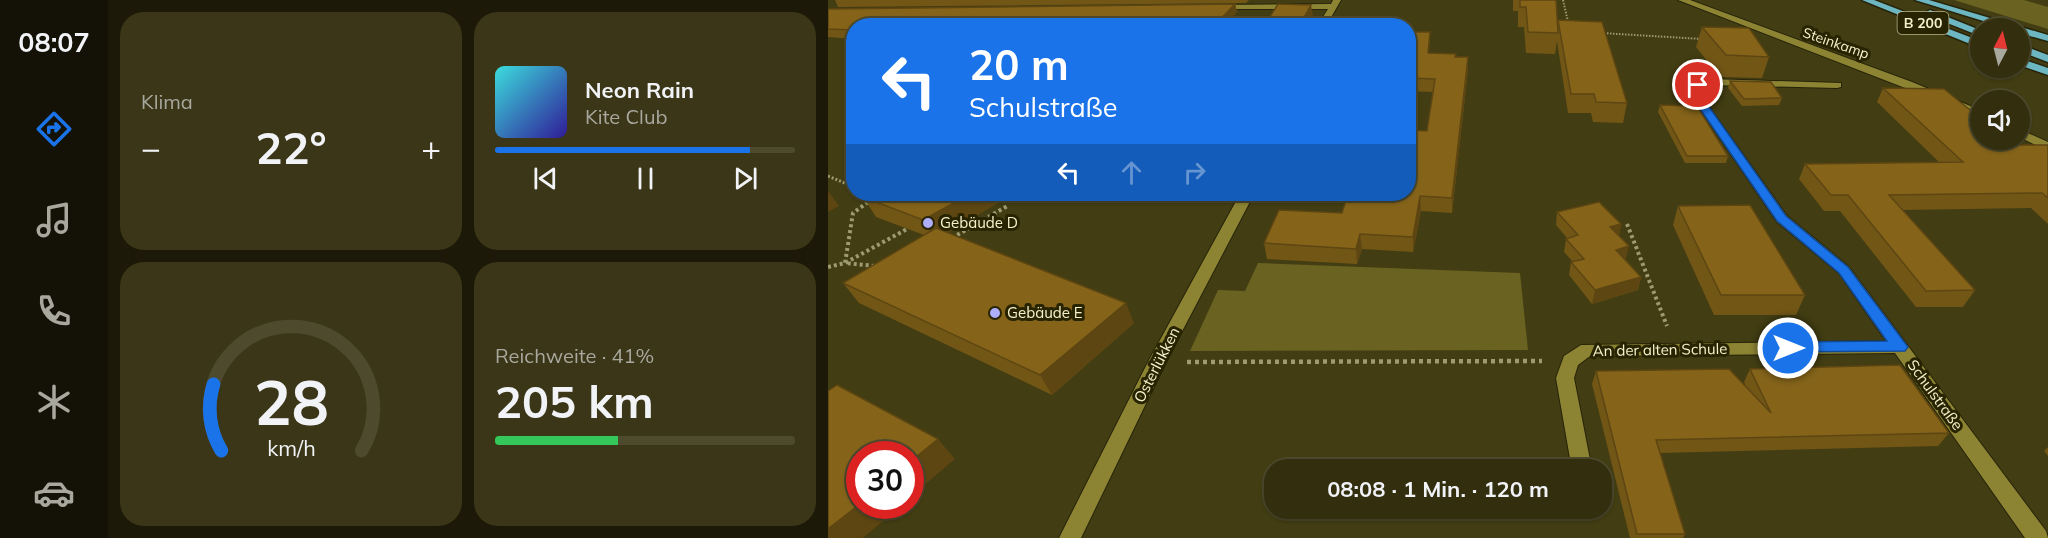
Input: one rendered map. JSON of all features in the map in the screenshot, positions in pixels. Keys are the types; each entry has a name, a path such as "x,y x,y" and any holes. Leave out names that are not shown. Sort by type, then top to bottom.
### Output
{"highway":[{"name":"B 200","path":"1866,0 1970,41"},
{"path":"1919,0 1980,18"},
{"name":"B 200","path":"1907,4 1970,29"},
{"path":"2030,33 2048,38"},
{"path":"2030,52 2048,59"},
{"path":"2030,65 2048,72"}],"street":[{"name":"Steinkamp","path":"1682,0 1908,84 1970,110"},
{"path":"1209,8 1335,3"},
{"path":"1326,18 1335,3"},
{"name":"Schulstraße","path":"1837,85 1710,82 1698,85 1695,89 1697,97 1782,219 1844,270 2038,538"},
{"path":"2030,138 2048,147"},
{"name":"Osterlükken","path":"1070,538 1157,362 1243,201"},
{"name":"An der alten Schule","path":"1570,361 1587,350 1900,347"},
{"path":"1570,361 1565,378 1580,459"}],"path":[{"path":"1563,0 1570,32"},
{"path":"1591,32 1705,39"},
{"path":"828,176 846,184"},
{"path":"845,263 853,213 871,201"},
{"path":"951,240 1009,205"},
{"path":"1627,224 1676,349"},
{"path":"828,267 845,263 907,229"},
{"path":"845,263 879,266"},
{"path":"1157,362 1570,361"}],"shaded area":[{"path":"1954,0 2024,0 2048,7 2048,29 2030,23 2030,18 2012,18"},
{"path":"1258,263 1520,273 1528,350 1190,351 1218,290 1245,291"}],"building":[{"path":"1520,0 1556,0 1558,33 1528,32 1526,7 1520,7"},
{"path":"1235,4 1222,18 846,18 846,30 828,29 828,9"},
{"path":"1278,4 1311,5 1304,18 1269,18"},
{"path":"1558,20 1602,22 1627,103 1596,102 1594,94 1571,94"},
{"path":"1702,27 1749,28 1769,57 1726,55"},
{"path":"1416,32 1430,32 1428,53 1468,57 1452,198 1420,196 1413,237 1360,234 1356,249 1264,243 1279,210 1342,213 1346,201 1416,201 1416,130 1427,131 1435,79 1416,78"},
{"path":"1730,81 1771,82 1782,98 1744,99"},
{"path":"1883,88 1944,89 1970,110 1970,150 2030,150 2030,145 2048,145 2048,198 2042,193 1889,195 1975,290 1926,291 1848,195 1831,195 1805,164 1963,162"},
{"path":"1660,105 1697,106 1728,156 1687,156"},
{"path":"873,201 957,201 923,220"},
{"path":"1599,202 1621,224 1610,227 1629,246 1616,250 1641,277 1595,290 1571,262 1584,259 1566,239 1578,235 1557,212"},
{"path":"1750,205 1805,295 1721,295 1678,206"},
{"name":"Gebäude E","path":"936,228 1126,303 1040,375 843,283"},
{"path":"1900,365 1949,433 1656,440 1685,534 1637,534 1596,371 1729,369 1771,413 1750,369"},
{"path":"837,385 938,439 924,450 924,441 846,441 846,515 828,529 828,391"}],"place":[{"name":"Gebäude D","path":"928,223"},
{"name":"Gebäude E","path":"995,313"}],"route":[{"path":"1698,85 1695,89 1697,97 1782,219 1844,270 1900,347 1788,348"}]}
